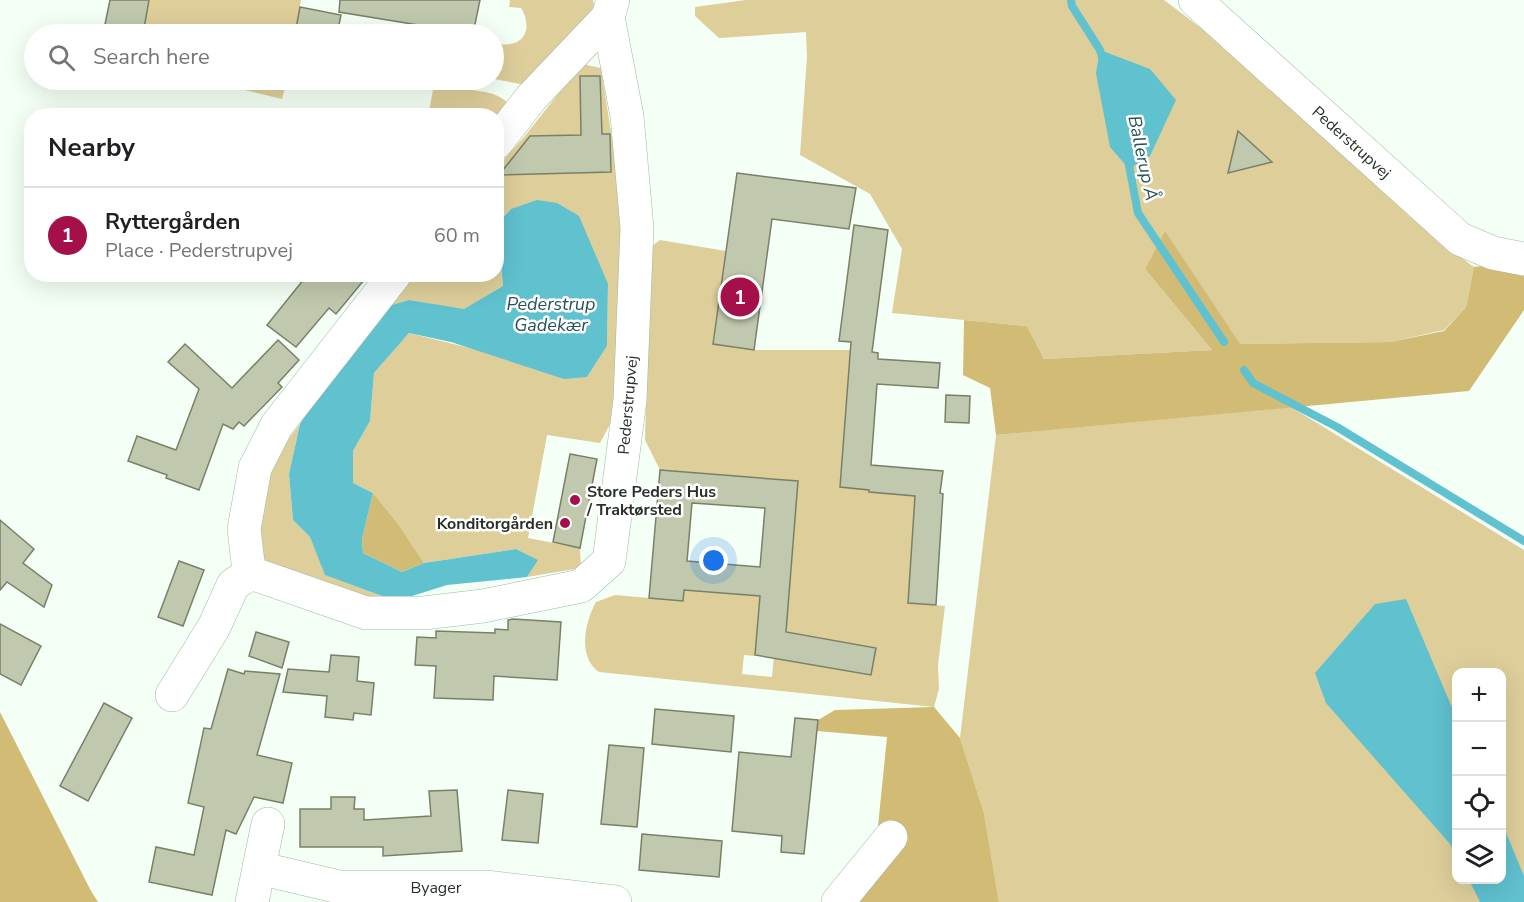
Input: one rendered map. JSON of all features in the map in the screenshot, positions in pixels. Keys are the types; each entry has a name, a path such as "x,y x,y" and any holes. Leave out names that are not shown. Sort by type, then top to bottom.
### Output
{"street":[{"name":"Pederstrupvej","path":"1195,0 1460,239 1493,253 1524,259"},
{"name":"Pederstrupvej","path":"504,133 531,98 611,9"},
{"name":"Pederstrupvej","path":"251,573 366,613 424,613 483,606 581,586 609,561 630,400 637,228 627,116 611,9"},
{"path":"172,695 214,627 233,585 251,573 244,529 255,468 277,425 389,282"},
{"path":"252,902 268,824"},
{"path":"838,902 891,837"},
{"name":"Byager","path":"259,868 339,887 486,887 615,902"}],"shaded area":[{"path":"149,0 301,0 297,24 145,24"},
{"path":"510,0 593,0 594,5 586,28 537,81 520,84 504,81 504,44 521,39 526,30 526,19 521,8 509,7"},
{"path":"746,0 1164,0 1238,56 1474,267 1466,307 1444,330 1390,342 1239,344 1165,232 1145,269 1212,350 1044,359 1027,326 892,313 902,249 870,194 800,155 807,57 806,32 719,38 695,16 695,7"},
{"path":"582,64 601,68 622,203 616,413 600,443 547,435 528,538 580,548 581,568 527,577 537,560 516,549 424,563 399,525 373,493 353,483 353,451 370,421 374,373 409,333 587,377 607,346 608,284 511,209 504,216 504,159"},
{"path":"245,90 284,90 282,99"},
{"path":"433,90 471,90 498,96 513,110 504,113 504,108 430,108"},
{"path":"1165,231 1240,344 1390,342 1444,331 1466,307 1474,267 1524,261 1524,310 1469,391 996,435 990,388 963,375 964,320 1027,326 1044,359 1212,350 1145,269"},
{"path":"660,240 726,251 713,344 757,350 850,350 870,492 915,496 908,603 945,606 938,665 939,689 934,707 599,672 592,666 585,649 585,639 586,629 596,602 615,595 682,601 684,590 760,596 755,656 744,655 742,674 772,677 778,614 789,597 798,482 660,470 645,440 648,330 645,251"},
{"path":"407,282 503,282 503,286 464,310 409,300 388,306"},
{"path":"1291,407 1524,550 1524,902 999,902 984,813 960,738 996,435"},
{"path":"300,424 289,474 293,520 310,537 326,575 382,596 362,604 270,565 254,547 265,469"},
{"path":"373,493 399,525 424,563 402,572 363,553 362,539"},
{"path":"934,707 960,738 984,813 999,902 859,902 908,839 878,826 887,737 817,731 818,720 835,710"},
{"path":"0,712 91,891 98,902 0,902"}],"water":[{"path":"1100,50 1150,69 1176,100 1150,156 1129,169 1110,147 1096,73"},
{"name":"Pederstrup Gadekær","path":"537,200 557,203 579,216 608,284 607,346 587,377 564,379 451,342 409,333 374,373 370,421 353,451 353,483 373,493 362,539 363,553 402,572 424,563 516,549 538,560 527,577 447,585 409,597 382,596 325,575 310,537 293,520 289,474 300,424 328,378 388,306 409,300 464,309 503,286 504,216 511,209"},
{"path":"1406,599 1452,708 1452,848 1326,703 1315,673 1375,604"},
{"path":"1506,833 1524,876 1524,902 1480,902 1471,884 1506,884"}],"building":[{"path":"110,0 149,0 145,24 105,24"},
{"path":"340,0 480,0 475,24 412,24 339,12"},
{"path":"300,7 341,15 339,24 297,24"},
{"path":"580,76 600,76 602,134 610,134 611,172 504,175 504,169 530,136 581,135"},
{"path":"1238,131 1272,162 1228,173"},
{"path":"737,173 856,188 849,229 772,219 754,350 713,344"},
{"path":"854,225 888,230 872,352 878,353 878,359 940,363 938,388 877,384 871,465 943,471 940,493 943,494 936,605 908,603 915,496 840,487 851,342 839,341"},
{"path":"302,282 362,282 336,314 329,308 296,347 267,325"},
{"path":"278,340 299,360 278,383 282,387 244,426 239,422 233,429 223,424 199,490 128,461 137,436 176,450 199,389 168,362 185,344 232,388"},
{"path":"946,395 970,396 969,423 945,422"},
{"name":"Store Peders Hus / Traktørsted","path":"570,454 597,459 580,548 553,542"},
{"path":"660,470 798,481 786,632 876,648 871,675 755,655 760,596 684,590 683,601 649,598","holes":["692,503 765,508 760,567 687,561"]},
{"path":"0,520 34,549 23,563 52,585 44,607 7,582 0,590"},
{"path":"179,561 204,570 183,626 158,617"},
{"path":"508,620 561,622 557,680 494,676 493,700 434,698 436,666 415,665 417,637 436,638 436,631 495,633 495,629 508,630"},
{"path":"0,624 41,646 21,685 0,674"},
{"path":"256,632 289,642 282,668 249,656"},
{"path":"331,655 359,657 357,681 374,683 371,715 354,713 353,720 325,717 327,696 283,692 288,669 329,672"},
{"path":"228,669 244,674 245,671 280,674 257,755 292,763 283,803 254,797 236,834 226,830 212,895 149,882 156,847 194,855 204,807 188,803 204,728 211,729"},
{"path":"104,703 132,718 88,801 60,786"},
{"path":"655,709 734,716 731,752 652,744"},
{"path":"795,718 818,720 804,854 781,852 782,836 732,831 739,752 791,757"},
{"path":"609,745 644,748 637,827 601,824"},
{"path":"457,790 462,851 383,856 383,847 300,847 300,809 331,809 331,797 355,797 354,809 364,809 364,820 431,816 429,791"},
{"path":"508,790 543,794 538,843 502,840"},
{"path":"642,834 722,841 719,877 639,870"}],"waterway":[{"name":"Ballerup Å","path":"1071,0 1072,6 1100,50 1103,60"},
{"name":"Ballerup Å","path":"1128,160 1138,213 1224,342"},
{"name":"Ballerup Å","path":"1244,370 1253,383 1337,427 1524,541"}],"place":[{"name":"Ryttergården","path":"740,297"},
{"name":"Store Peders Hus / Traktørsted","path":"575,500"},
{"name":"Konditorgården","path":"565,523"}]}
